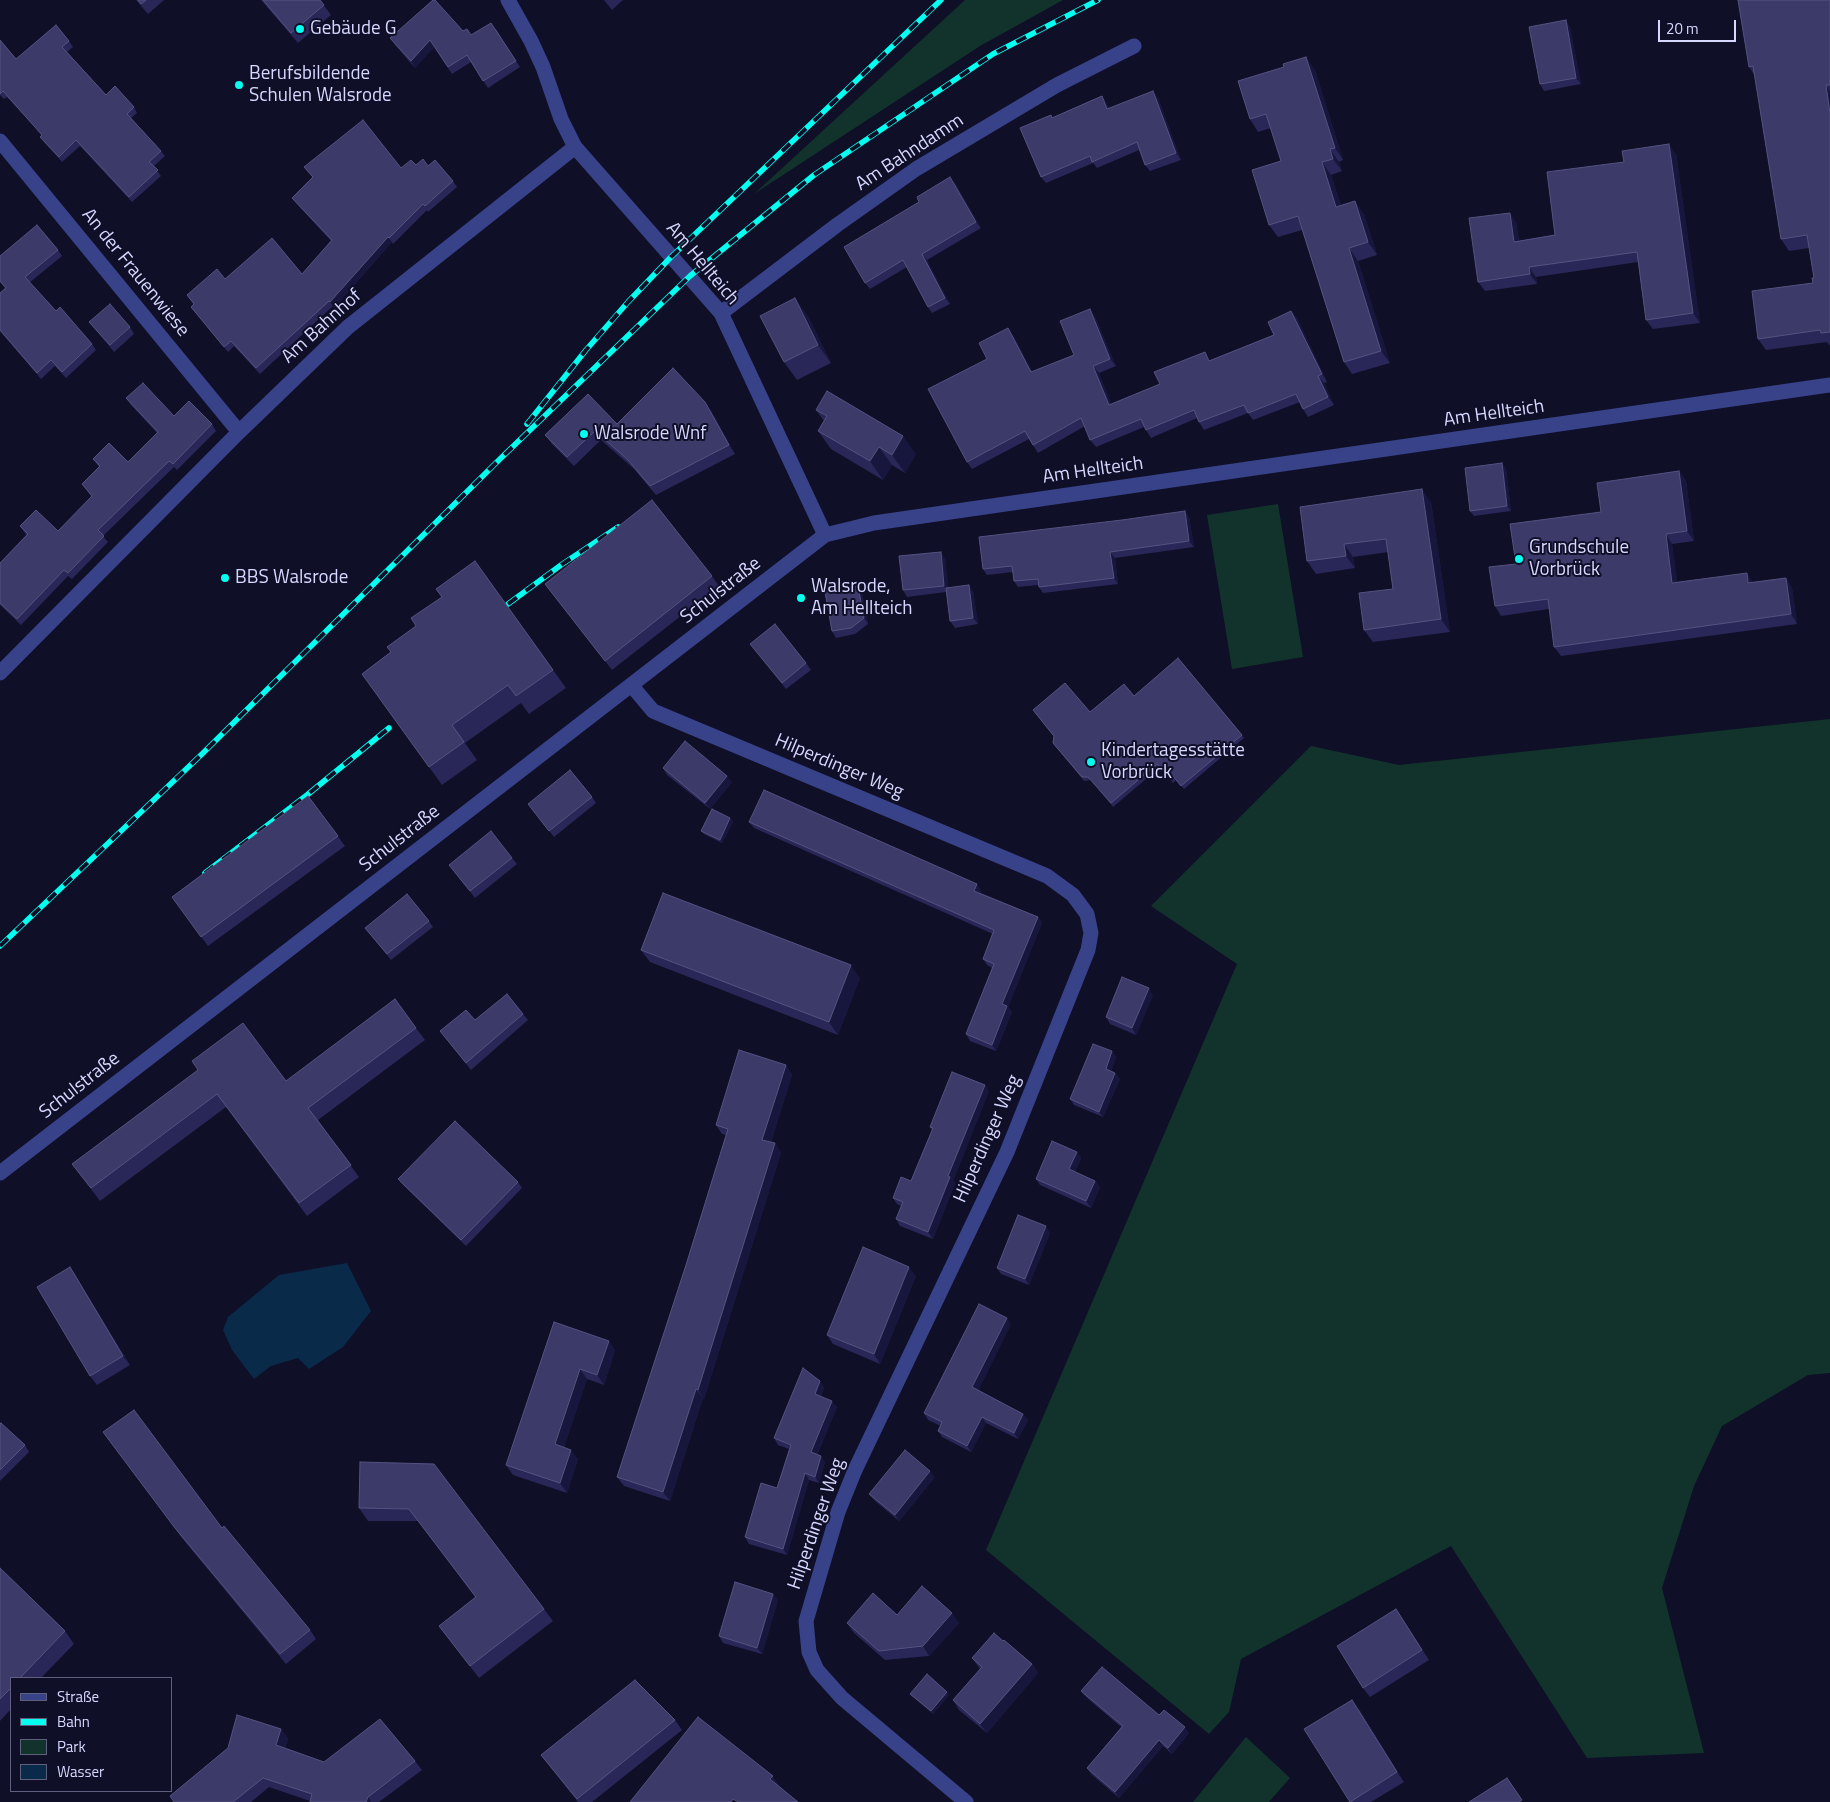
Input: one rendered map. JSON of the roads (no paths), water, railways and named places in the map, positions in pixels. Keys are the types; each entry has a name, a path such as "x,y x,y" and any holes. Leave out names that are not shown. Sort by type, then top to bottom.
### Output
{"street":[{"path":"508,0 543,67 561,119 575,147"},
{"name":"Am Bahndamm","path":"721,314 837,225 916,169 1057,85 1134,46"},
{"name":"An der Frauenwiese","path":"0,141 239,432"},
{"name":"Am Hellteich","path":"575,147 721,314 825,535 874,523 1830,385"},
{"name":"Am Bahnhof","path":"0,673 239,432 348,326 575,147"},
{"name":"Schulstraße","path":"0,1173 825,535"},
{"name":"Hilperdinger Weg","path":"632,686 653,711 1047,876 1073,895 1087,914 1091,933 1084,960 1007,1152 854,1470 838,1512 806,1621 808,1652 817,1670 842,1698 966,1802"}],"water":[{"path":"347,1263 371,1311 343,1347 309,1369 298,1358 271,1366 254,1379 232,1350 223,1330 228,1317 279,1275"}],"railway":[{"path":"527,424 586,350 671,257 941,0"},
{"path":"0,946 201,755 501,458 690,276 814,175 993,54 1098,0"},
{"path":"508,604 561,565 618,527"},
{"path":"205,873 307,795 389,728"}],"place":[{"name":"Gebäude G","path":"300,29"},
{"name":"Berufsbildende Schulen Walsrode","path":"239,85"},
{"name":"Walsrode Wnf","path":"584,434"},
{"name":"Grundschule Vorbrück","path":"1519,559"},
{"name":"BBS Walsrode","path":"225,578"},
{"name":"Walsrode, Am Hellteich","path":"801,598"},
{"name":"Kindertagesstätte Vorbrück","path":"1091,762"}]}
